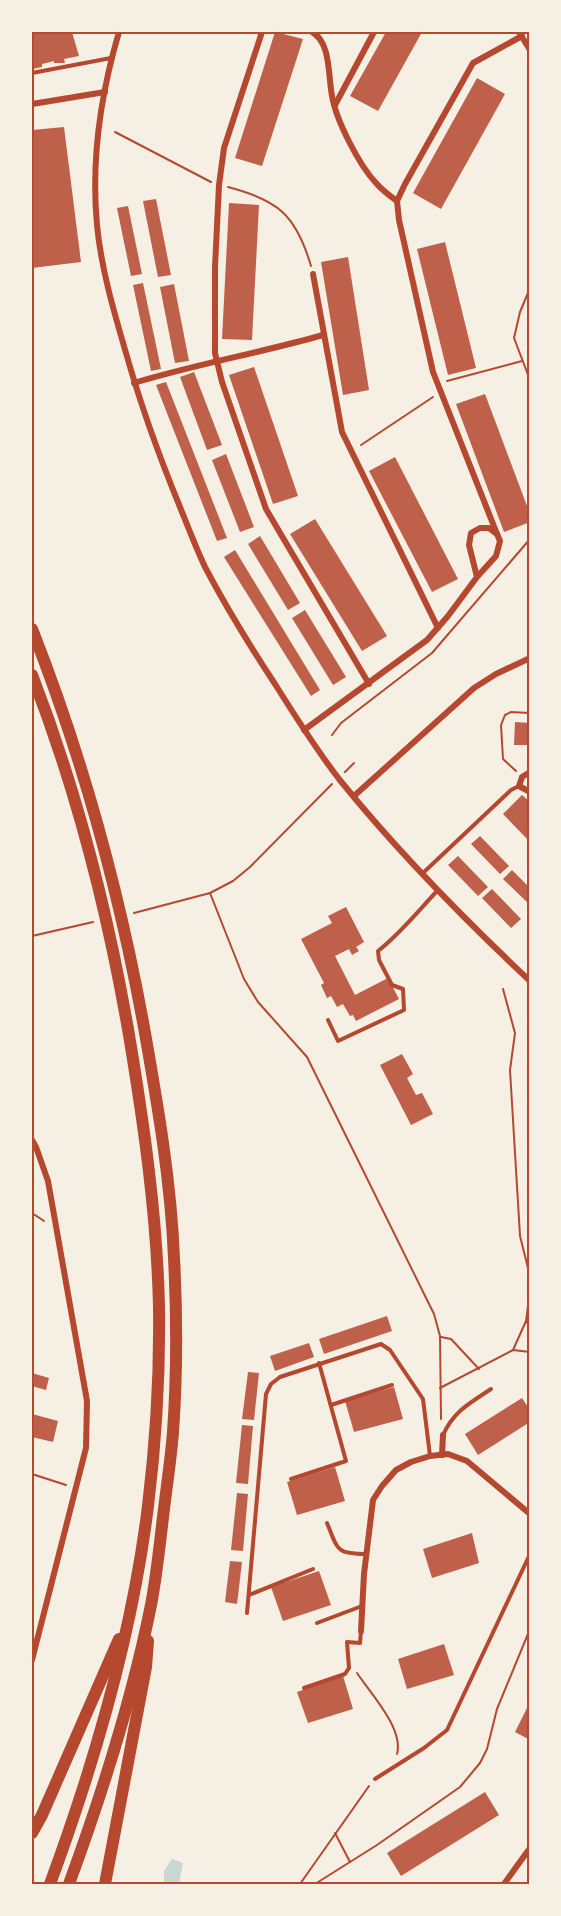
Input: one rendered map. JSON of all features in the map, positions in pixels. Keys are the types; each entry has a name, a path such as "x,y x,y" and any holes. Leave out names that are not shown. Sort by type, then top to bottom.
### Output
{"highway":[{"path":"32,629 62,710 96,814 114,882 138,997 166,1166 174,1257 176,1343 173,1432 151,1605 146,1667 105,1884"},
{"path":"32,675 73,795 98,883 122,997 151,1181 159,1308 157,1400 148,1504 130,1613 98,1745 50,1884"},
{"path":"69,1884 122,1721 151,1605"},
{"path":"32,1833 42,1815 130,1613"}],"street":[{"path":"119,32 111,58 105,92 95,189 105,274 134,383 162,465 205,566 252,648 304,730 339,778 483,937 530,981"},
{"path":"262,32 224,148 219,185 214,338 217,361 222,382 266,509 369,684"},
{"path":"312,32 319,35 324,44 335,105 360,160 376,184 398,201"},
{"path":"335,105 374,32"},
{"path":"304,730 427,640 496,556 500,541 434,372 407,259 399,220 398,201 405,184 473,63 520,34 530,50"},
{"path":"32,104 105,92"},
{"path":"313,273 342,432 438,628"},
{"path":"134,383 323,335"},
{"path":"477,577 469,545 471,533 480,528 489,528 497,534"},
{"path":"354,796 474,688 496,674 530,658"},
{"path":"530,772 522,777 519,786 530,792"},
{"path":"32,1140 48,1181 87,1401 86,1448 32,1660"},
{"path":"442,1455 443,1435"},
{"path":"361,1631 366,1554 373,1500 396,1470 430,1456 448,1454 467,1461 530,1514"},
{"path":"504,1884 530,1848"}],"lane":[{"path":"32,73 111,58"},
{"path":"423,873 519,786"},
{"path":"328,1020 338,1041 404,1010 403,989 392,985 379,960 378,951 411,922 415,914 439,890"},
{"path":"247,1613 266,1394 271,1383 280,1377 319,1363 381,1344 390,1350 423,1400 430,1456"},
{"path":"291,1479 346,1461 319,1363"},
{"path":"331,1405 392,1386"},
{"path":"443,1435 449,1421 462,1408 491,1389"},
{"path":"327,1523 337,1547 346,1554 366,1554"},
{"path":"375,1779 447,1730 530,1554"},
{"path":"249,1595 313,1569"},
{"path":"317,1623 362,1606"},
{"path":"304,1688 345,1674 349,1668 348,1642 360,1643 361,1631"}],"path":[{"path":"530,288 520,312 514,338 530,380"},
{"path":"439,384 522,361"},
{"path":"351,452 421,403 442,392"},
{"path":"332,735 341,723 387,687"},
{"path":"522,777 503,759 501,725 505,715 511,712 530,712"},
{"path":"151,909 210,893 232,881 250,867 354,763"},
{"path":"210,893 244,980 258,1002 307,1057 430,1304 440,1336 440,1412 443,1435"},
{"path":"32,936 77,926"},
{"path":"503,989 515,1034 510,1070 520,1236 530,1276"},
{"path":"513,1350 526,1321 530,1291"},
{"path":"526,1321 530,1327"},
{"path":"440,1336 451,1339 479,1369"},
{"path":"440,1388 513,1350 530,1352"},
{"path":"32,1474 76,1488"},
{"path":"315,1884 460,1787 480,1763 490,1741 504,1690 530,1629"},
{"path":"348,1657 397,1734 399,1746 391,1769"},
{"path":"300,1884 375,1779"},
{"path":"335,1833 350,1862"}],"shaded area":[{"path":"172,1859 183,1863 179,1884 164,1884 164,1871"}],"building":[{"path":"32,32 72,32 79,56 64,59 65,63 54,63 54,61 32,69"},
{"path":"275,32 303,39 262,166 235,158"},
{"path":"386,32 422,32 378,111 350,96"},
{"path":"477,78 505,94 441,209 413,193"},
{"path":"64,127 81,262 32,268 32,130"},
{"path":"156,199 171,275 158,277 143,201"},
{"path":"229,203 259,205 252,340 222,339"},
{"path":"128,206 142,274 131,276 117,208"},
{"path":"445,242 476,368 448,375 417,249"},
{"path":"348,257 369,390 343,395 321,262"},
{"path":"143,283 161,369 151,371 133,285"},
{"path":"174,284 189,361 175,363 160,287"},
{"path":"254,367 298,496 273,504 229,375"},
{"path":"194,372 222,445 207,450 180,377"},
{"path":"166,382 227,538 217,541 156,385"},
{"path":"485,394 530,514 530,522 504,532 456,404"},
{"path":"226,454 254,527 240,532 212,460"},
{"path":"395,457 458,579 432,592 369,471"},
{"path":"315,519 387,636 362,651 290,534"},
{"path":"260,536 300,603 288,610 248,544"},
{"path":"235,550 320,690 311,696 224,557"},
{"path":"305,610 346,677 333,685 292,618"},
{"path":"515,722 530,723 530,745 514,745"},
{"path":"522,795 530,802 530,842 503,814"},
{"path":"480,836 509,866 500,874 471,844"},
{"path":"458,856 488,887 478,896 448,865"},
{"path":"512,870 530,888 530,905 503,879"},
{"path":"492,889 521,919 511,928 482,898"},
{"path":"346,907 364,942 356,947 359,951 352,955 349,949 335,956 355,995 388,978 399,999 356,1021 343,1004 337,1007 331,996 327,998 321,985 324,983 301,939 332,923 328,916"},
{"path":"402,1054 413,1074 407,1078 416,1095 422,1093 433,1114 411,1125 380,1065"},
{"path":"387,1316 392,1331 324,1354 319,1339"},
{"path":"309,1343 314,1357 275,1371 270,1356"},
{"path":"248,1372 259,1373 254,1420 242,1419"},
{"path":"32,1373 49,1378 46,1390 32,1386"},
{"path":"394,1387 403,1419 354,1432 345,1401"},
{"path":"522,1398 530,1410 530,1422 478,1455 465,1434"},
{"path":"32,1414 58,1421 53,1442 32,1437"},
{"path":"242,1425 253,1426 248,1484 236,1483"},
{"path":"335,1467 345,1501 297,1515 287,1482"},
{"path":"237,1493 248,1494 243,1551 231,1550"},
{"path":"472,1533 479,1563 432,1578 423,1549"},
{"path":"230,1561 242,1562 237,1604 225,1602"},
{"path":"319,1571 331,1605 283,1621 271,1587"},
{"path":"444,1644 454,1675 407,1689 398,1659"},
{"path":"343,1676 353,1709 308,1723 297,1692"},
{"path":"530,1702 530,1740 515,1732"},
{"path":"485,1792 499,1815 401,1876 387,1853"}]}
